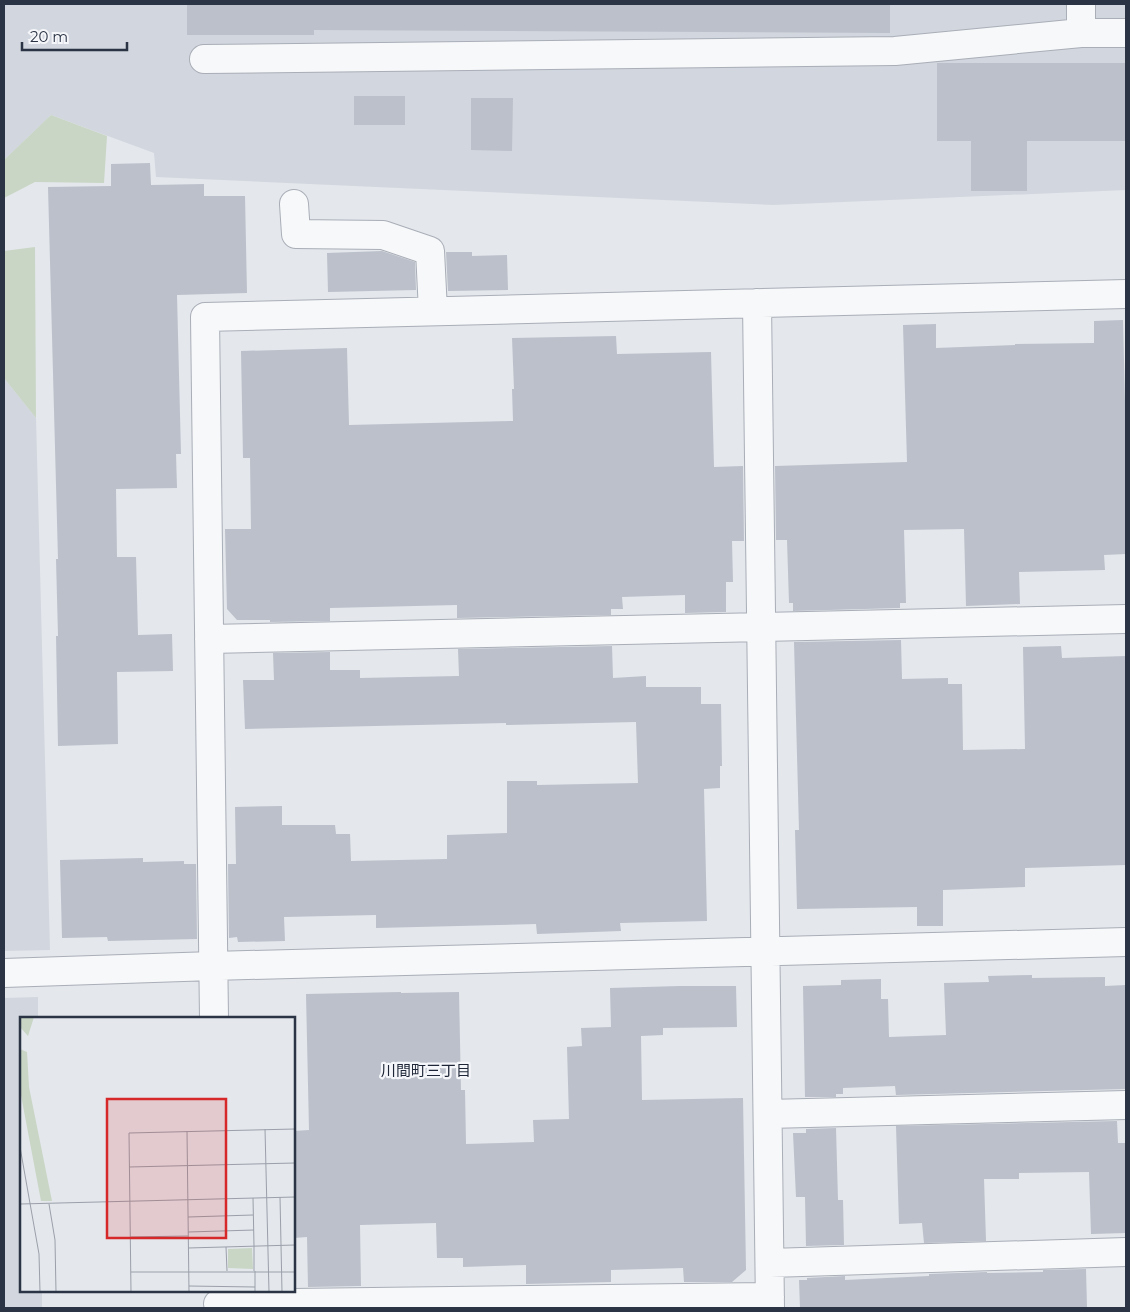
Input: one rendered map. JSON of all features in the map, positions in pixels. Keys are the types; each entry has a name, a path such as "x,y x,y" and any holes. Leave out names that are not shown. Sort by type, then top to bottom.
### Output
{"street":[{"path":"1081,4 1081,33"},
{"path":"204,59 895,51 1081,33 1126,33"},
{"path":"294,204 296,234 383,235 430,251 433,311"},
{"path":"214,1017 205,317 1126,294"},
{"path":"218,1301 770,1303 758,303"},
{"path":"209,639 1126,619"},
{"path":"4,973 1126,942"},
{"path":"768,1114 1126,1105"},
{"path":"770,1263 1126,1252"}],"shaded area":[{"path":"4,4 1126,4 1126,190 773,205 156,177 154,153 51,115 4,160"},
{"path":"4,378 36,418 50,950 4,951"},
{"path":"38,997 38,1017 20,1017 20,1292 42,1292 42,1308 4,1308 4,998"}],"green space":[{"path":"51,115 107,136 104,183 35,182 4,198 4,160"},
{"path":"35,247 36,418 4,378 4,251"}],"building":[{"path":"187,4 890,4 890,33 314,30 314,35 187,35"},
{"path":"937,63 1126,63 1126,141 1027,141 1027,191 971,191 971,141 937,141"},
{"path":"354,96 405,96 405,125 354,125"},
{"path":"471,98 513,98 512,151 471,150"},
{"path":"150,163 151,185 204,184 204,196 245,196 247,293 177,295 181,454 176,454 177,488 116,489 117,557 136,557 138,635 172,634 173,671 117,672 118,744 58,746 56,559 58,559 48,187 111,186 111,164"},
{"path":"382,251 415,262 416,290 328,292 327,253"},
{"path":"446,252 472,252 472,256 507,255 508,290 448,291"},
{"path":"1123,320 1126,554 1104,555 1105,570 1019,572 1020,604 966,606 964,529 904,530 906,603 900,603 900,608 793,611 793,603 789,603 787,540 776,540 775,466 907,462 903,325 936,324 936,348 1094,343 1094,321"},
{"path":"616,336 617,354 711,352 714,467 743,466 744,541 732,541 733,582 726,582 726,612 685,613 685,595 622,597 623,609 611,609 611,615 457,618 457,605 330,608 330,621 270,622 270,620 237,620 227,609 225,529 251,529 250,458 243,458 241,351 347,348 349,425 513,421 512,338"},
{"path":"901,640 902,679 948,678 948,684 962,684 963,750 1025,749 1023,647 1061,646 1062,658 1126,656 1126,865 1025,868 1025,887 943,890 943,926 917,926 917,907 797,909 795,830 799,830 794,642"},
{"path":"612,646 613,678 646,676 646,687 701,687 701,704 721,704 722,766 720,766 720,788 704,789 707,921 620,923 621,931 537,934 536,924 376,928 376,915 284,917 285,941 238,942 237,937 229,938 228,864 236,864 235,807 282,806 282,825 335,825 336,834 350,834 351,861 447,859 447,835 507,833 507,781 537,781 537,785 638,783 636,722 245,729 243,680 274,680 273,653 330,652 330,670 360,670 360,678 459,676 458,649"},
{"path":"143,858 143,862 184,861 184,864 196,864 197,939 108,941 107,937 62,938 60,860"},
{"path":"1032,975 1032,978 1105,977 1105,986 1126,985 1126,1089 896,1095 895,1086 843,1088 843,1094 836,1094 836,1097 805,1097 803,986 841,985 841,980 881,979 881,999 888,999 889,1037 946,1035 944,983 989,982 988,976"},
{"path":"736,986 737,1027 663,1028 663,1035 641,1036 642,1100 743,1098 746,1270 732,1282 684,1282 683,1268 611,1270 611,1282 526,1284 526,1265 463,1267 463,1258 437,1258 436,1223 360,1225 361,1286 308,1287 307,1237 295,1238 295,1131 309,1130 306,994 459,992 461,1090 465,1090 466,1144 534,1142 533,1120 569,1119 567,1047 582,1046 581,1028 611,1027 610,988"},
{"path":"1117,1121 1118,1143 1126,1143 1126,1233 1091,1234 1089,1172 1019,1173 1019,1179 984,1179 986,1241 924,1243 922,1223 899,1224 896,1126"},
{"path":"836,1128 838,1200 843,1200 844,1245 806,1246 805,1197 796,1197 793,1133 806,1133 806,1129"},
{"path":"1086,1269 1087,1307 800,1308 799,1280 807,1280 807,1278 845,1276 845,1280 929,1276 929,1274 1043,1272 1043,1270"}],"district":[{"name":"川間町三丁目","path":"426,1070"}]}
